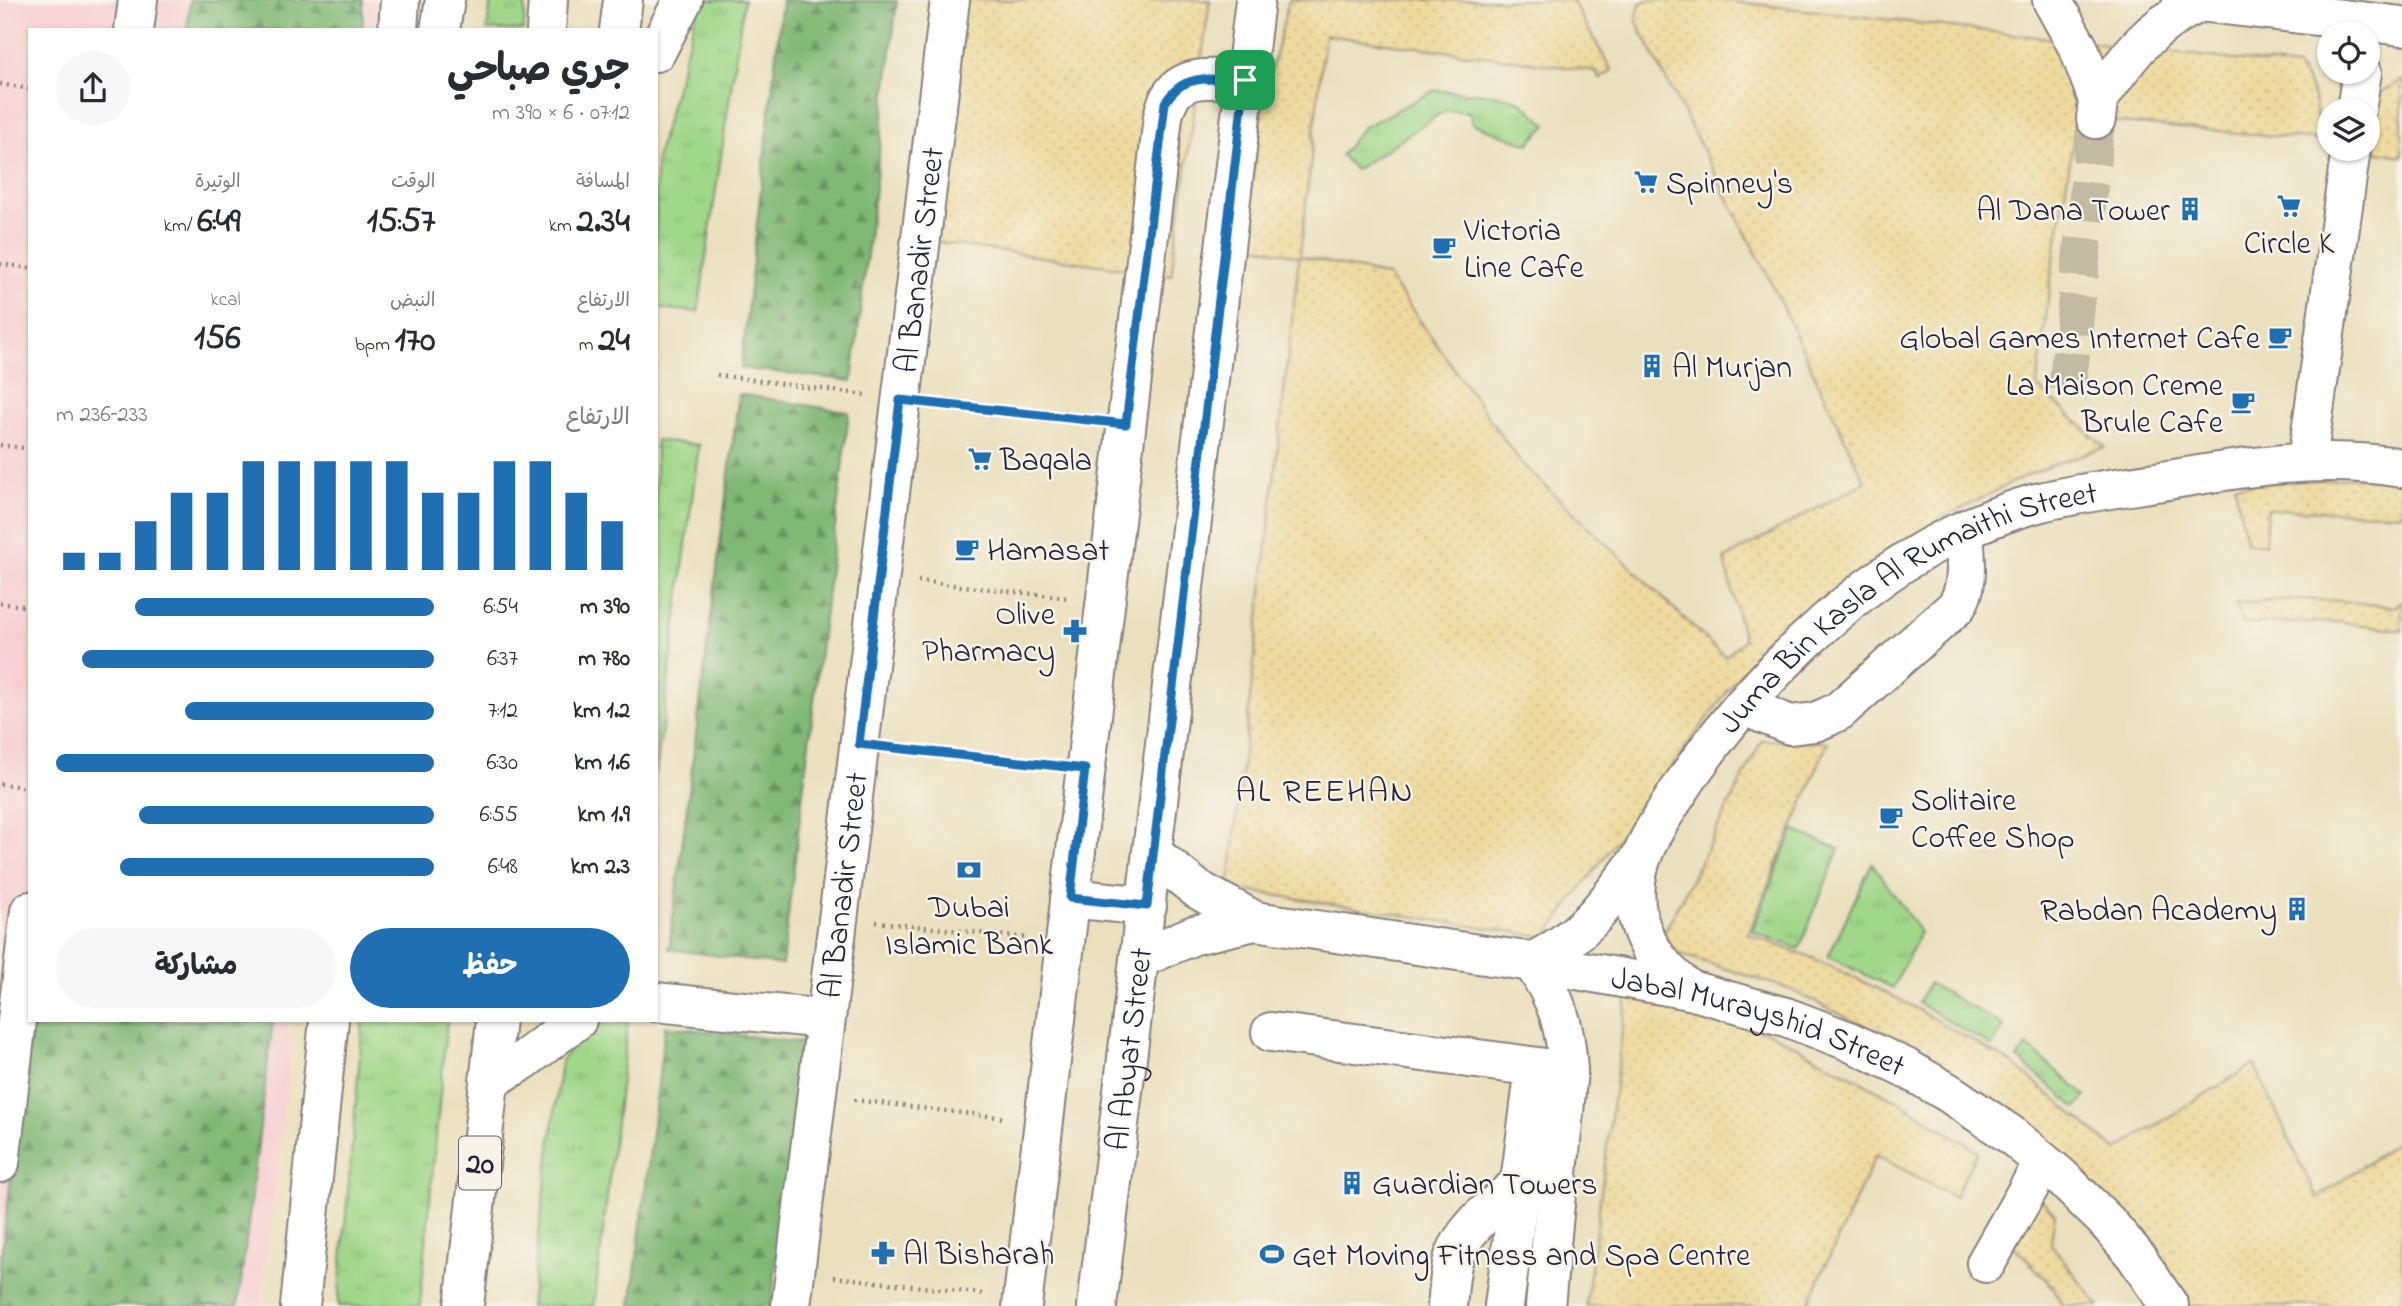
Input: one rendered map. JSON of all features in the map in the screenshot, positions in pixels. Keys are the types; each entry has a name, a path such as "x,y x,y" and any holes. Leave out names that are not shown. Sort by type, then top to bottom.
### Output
{"street":[{"path":"134,28 138,0"},
{"path":"398,28 400,0"},
{"path":"440,28 444,0"},
{"path":"546,28 548,0"},
{"path":"619,28 623,0"},
{"path":"658,48 683,0"},
{"name":"Al Banadir Street","path":"793,1289 950,0"},
{"name":"Al Abyat Street","path":"1097,1306 1255,0"},
{"path":"2052,0 2079,49 2097,111 2134,49 2192,1 2336,21"},
{"path":"1022,1302 1165,103 1172,91 1192,80 1245,80"},
{"path":"2307,461 2349,161"},
{"name":"Juma Bin Kasla Al Rumaithi Street","path":"1690,990 1660,964 1648,947 1641,928 1636,909 1636,890 1637,872 1643,853 1691,771 1744,706 1782,663 1857,597 1914,558 1964,530 2039,502 2203,474 2307,461 2381,464 2402,468"},
{"path":"1744,706 1790,725 1815,722 1839,711 1956,607 1966,579 1964,530"},
{"name":"Jabal Murayshid Street","path":"1153,853 1174,873 1197,889 1255,921"},
{"path":"1504,1306 1520,1183 1551,1069 1567,1041 1548,986 1532,962 1559,948 1594,919 1643,853"},
{"path":"1070,898 1147,906"},
{"name":"Jabal Murayshid Street","path":"1141,958 1194,934 1255,921 1532,962 1690,990 1786,1017 1846,1040 1904,1067 1949,1093 2011,1135 2060,1176 2106,1221 2136,1255 2169,1306"},
{"path":"0,1163 28,928"},
{"name":"Al Banadir Street","path":"658,1002 824,1020"},
{"path":"300,1306 329,1022"},
{"name":"20","path":"464,1306 496,1022"},
{"path":"489,1081 524,1060 574,1022"},
{"path":"1271,1032 1551,1069"},
{"path":"1545,1306 1551,1069"},
{"path":"1977,1255 2034,1155"},
{"path":"1447,1306 1451,1270 1458,1247 1473,1226 1520,1183"}],"path":[{"path":"0,84 28,89"},
{"path":"0,264 28,268"},
{"path":"717,375 900,400 1126,424"},
{"path":"0,445 28,449"},
{"path":"879,576 1105,602"},
{"path":"0,603 28,607"},
{"path":"859,744 1085,769"},
{"path":"0,784 28,788"},
{"path":"837,917 1065,943"},
{"path":"815,1096 1044,1122"},
{"path":"793,1289 1022,1302"}],"shaded area":[{"path":"0,0 380,0 378,28 28,28 28,1022 285,1022 291,1047 261,1306 0,1306"}],"green space":[{"path":"190,0 363,0 363,28 187,28"},
{"path":"491,0 525,0 524,28 487,28"},
{"path":"700,0 744,0 698,312 658,308 658,153"},
{"path":"782,0 897,1 852,381 741,368"},
{"path":"1435,90 1498,95 1520,101 1547,125 1528,144 1473,124 1469,112 1446,110 1355,170 1341,155 1362,128"},
{"path":"739,394 849,412 782,965 669,949"},
{"path":"658,440 699,445 658,760"},
{"path":"1793,830 1839,849 1799,949 1752,931"},
{"path":"1872,863 1920,932 1893,988 1828,957"},
{"path":"1929,983 2004,1026 1992,1046 1918,1003"},
{"path":"31,1022 273,1022 238,1306 0,1306 0,1264"},
{"path":"363,1022 447,1022 420,1306 338,1306"},
{"path":"602,1022 628,1022 594,1306 530,1306 561,1061 592,1028"},
{"path":"665,1026 804,1043 771,1306 631,1306"},
{"path":"2027,1046 2086,1096 2076,1108 2017,1058"}],"sand":[{"path":"961,0 1210,0 1171,275 928,241"},
{"path":"1289,0 1572,0 1612,71 1600,79 1595,71 1325,35 1300,256 1388,276 1521,463 1725,657 1744,640 1724,559 1865,482 1768,276 1640,29 1636,18 1640,3 1648,0 1720,0 2297,67 2314,97 2317,140 2077,119 2051,277 2037,386 2105,447 2023,477 1944,517 1908,540 1792,638 1741,673 1545,937 1229,888 1299,257 1245,243 1262,107"},
{"path":"2402,80 2402,156 2380,152 2380,98 2382,91"},
{"path":"2402,475 2402,514 2267,509 2265,545 2246,542 2235,485"},
{"path":"2293,599 2394,607 2402,601 2402,630 2340,622 2242,623 2236,604"},
{"path":"1762,740 1828,742 1748,934 1815,959 1897,998 2012,1063 2116,1150 2254,1064 2317,1198 2402,1139 2402,1306 2187,1306 2096,1188 1948,1068 1789,989 1657,947"},
{"path":"1627,995 1771,1033 1900,1102 1978,1151 1954,1197 1876,1155 1807,1306 1586,1306"},
{"path":"2038,1197 2055,1213 2051,1244 2099,1306 2062,1306 2054,1288 2008,1240"}],"tunnel":[{"path":"2067,390 2096,121"}],"place":[{"name":"Spinney's","path":"1646,182"},
{"name":"Circle K","path":"2289,206"},
{"name":"Al Dana Tower","path":"2190,209"},
{"name":"Victoria Line Cafe","path":"1444,247"},
{"name":"Global Games Internet Cafe","path":"2280,337"},
{"name":"Al Murjan","path":"1652,366"},
{"name":"La Maison Creme Brule Cafe","path":"2243,402"},
{"name":"Baqala","path":"980,459"},
{"name":"Hamasat","path":"967,549"},
{"name":"Olive Pharmacy","path":"1075,631"},
{"name":"Solitaire Coffee Shop","path":"1891,817"},
{"name":"Dubai Islamic Bank","path":"969,870"},
{"name":"Rabdan Academy","path":"2297,909"},
{"name":"Guardian Towers","path":"1352,1183"},
{"name":"Al Bisharah","path":"883,1253"},
{"name":"Get Moving Fitness and Spa Centre","path":"1272,1254"}],"district":[{"name":"AL REEHAN","path":"1325,789"}],"route":[{"path":"1192,80 1245,80 1147,906 1070,898 1085,769 859,744 900,400 1126,424 1165,103 1172,91 1192,80"}]}
